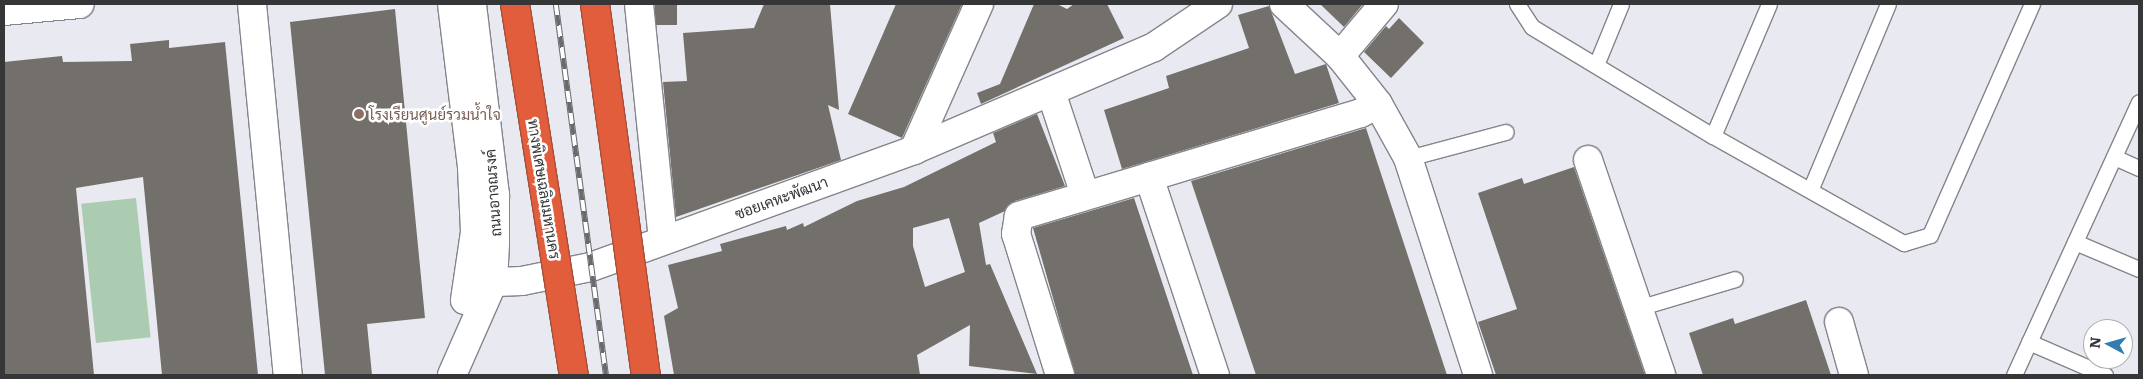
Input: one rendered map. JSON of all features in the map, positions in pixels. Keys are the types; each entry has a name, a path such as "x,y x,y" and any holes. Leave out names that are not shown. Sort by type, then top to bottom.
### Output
{"highway":[{"name":"ทางพิเศษเฉลิมมหานคร","path":"516,4 574,375"},
{"path":"595,4 646,375"}],"street":[{"path":"4,11 80,4"},
{"path":"252,4 288,375"},
{"name":"ถนนอาจณรงค์","path":"434,375 481,283 475,232 472,168 452,4"},
{"name":"ถนนอาจณรงค์","path":"452,375 481,283 495,195 472,4"},
{"path":"639,4 663,239"},
{"path":"914,150 979,4"},
{"name":"ซอยเคหะพัฒนา","path":"481,283 575,271 914,150 1154,47 1218,4"},
{"path":"1284,4 1340,56 1378,104 1408,158 1478,375"},
{"path":"1340,56 1384,4"},
{"path":"1051,92 1085,195"},
{"path":"1060,375 1016,224 1024,212 1149,177 1361,113 1378,104"},
{"path":"1588,160 1661,375"},
{"path":"1149,177 1215,375"},
{"path":"1839,322 1854,375"}],"lane":[{"path":"1517,4 1532,27 1713,136 1811,188 1904,244 1930,235 2032,4"},
{"path":"1596,65 1622,4"},
{"path":"1713,136 1769,4"},
{"path":"1811,188 1888,4"},
{"path":"2014,375 2139,102"},
{"path":"1408,158 1506,132"},
{"path":"2114,157 2139,168"},
{"path":"2075,242 2139,269"},
{"path":"1638,308 1735,279"},
{"path":"2029,342 2105,375"}],"green space":[{"path":"136,198 151,337 96,343 81,204"}],"building":[{"path":"655,4 677,4 677,25 655,25"},
{"path":"764,4 830,4 839,110 828,105 841,160 676,217 663,82 687,81 683,33 754,28"},
{"path":"896,4 962,4 902,138 848,114"},
{"path":"1034,4 1057,4 1067,9 1074,4 1107,4 1124,38 981,104 977,93 1000,84"},
{"path":"1320,4 1363,4 1344,27"},
{"path":"1269,6 1295,74 1326,64 1339,103 1122,169 1104,110 1169,88 1166,76 1249,48 1238,15"},
{"name":"โรงเรียนศูนย์รวมน้ำใจ","path":"395,9 425,318 367,324 372,375 325,375 290,22"},
{"path":"1399,18 1424,43 1391,78 1364,52 1386,26 1389,29"},
{"path":"169,40 169,48 225,42 258,375 162,375 143,177 76,188 94,375 4,375 4,62 62,56 63,62 132,61 130,44"},
{"path":"1037,114 1065,186 1015,201 1005,211 979,223 986,265 990,264 1037,374 969,366 970,325 917,355 920,375 674,375 664,316 678,308 668,265 722,251 720,244 786,226 787,230 803,223 804,227 857,201 904,187 996,142 993,133","holes":["949,218 965,272 925,287 913,246 913,228"]},
{"path":"1366,128 1447,375 1256,375 1191,181"},
{"path":"1574,167 1645,375 1496,375 1478,322 1517,309 1478,193 1522,178 1524,184"},
{"path":"1134,198 1193,375 1075,375 1033,228"},
{"path":"1806,300 1831,375 1703,375 1689,333 1733,318 1735,324"}],"railway":[{"path":"556,4 606,375"}],"place":[{"name":"โรงเรียนศูนย์รวมน้ำใจ","path":"359,114"}]}
